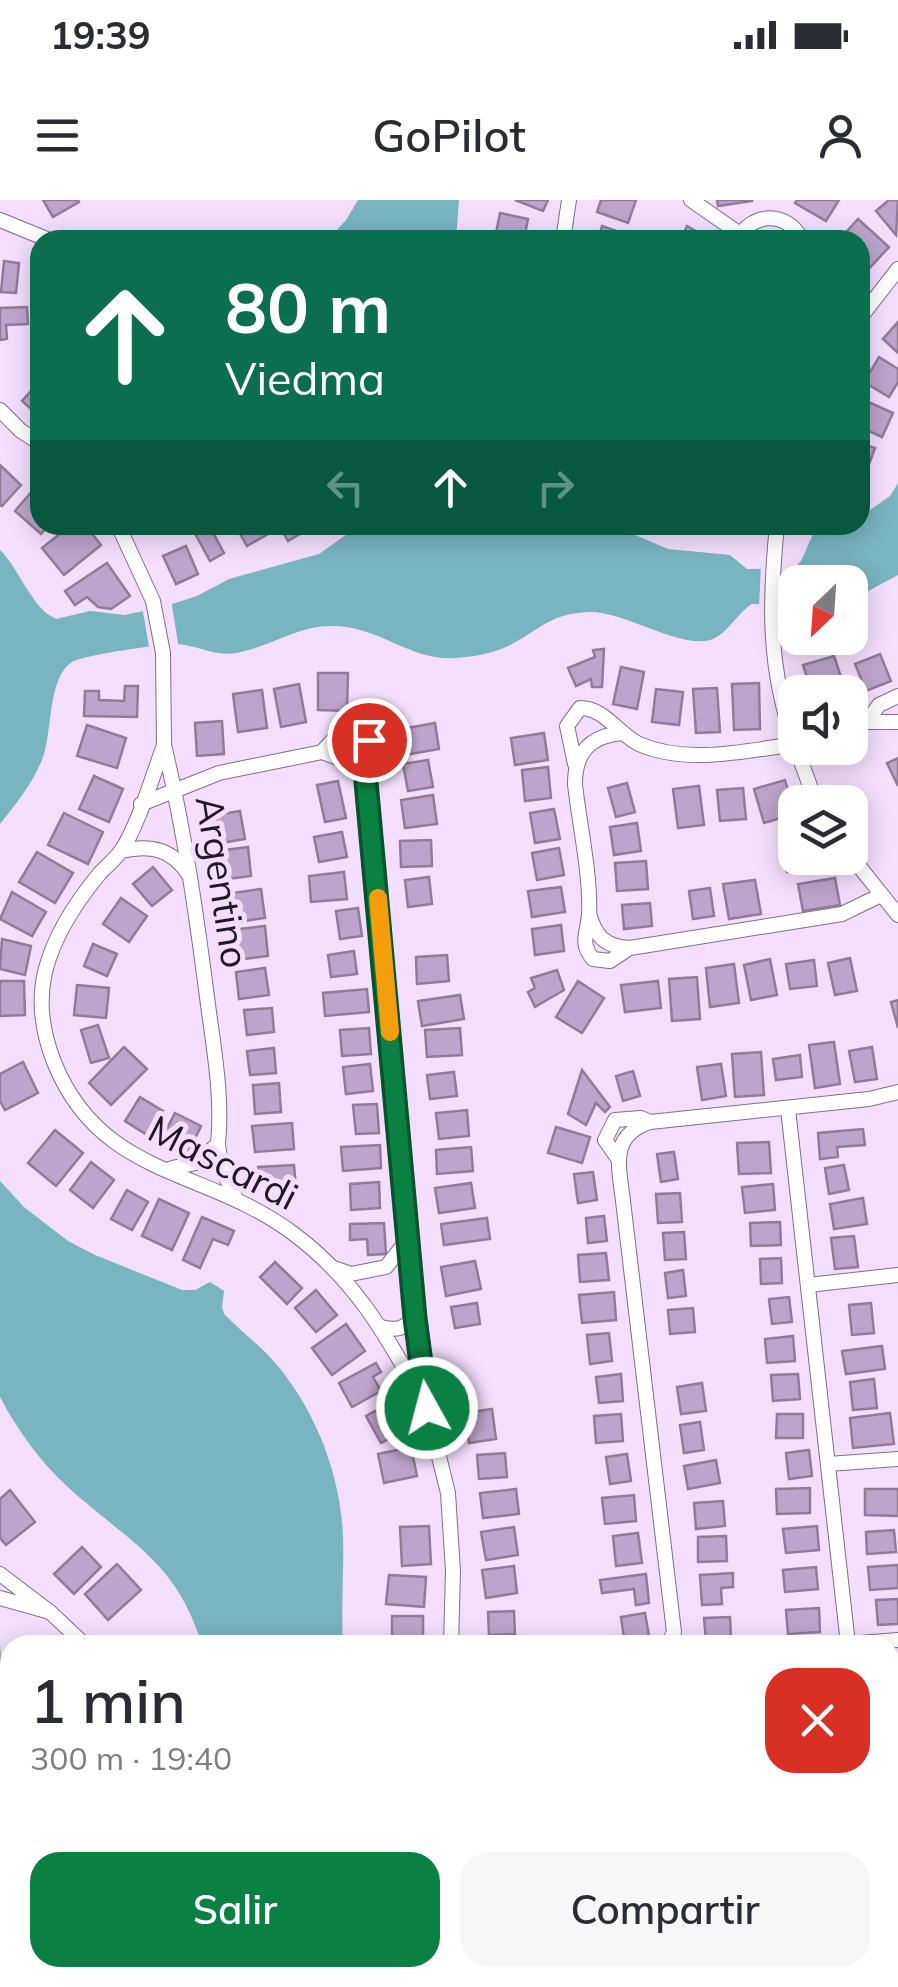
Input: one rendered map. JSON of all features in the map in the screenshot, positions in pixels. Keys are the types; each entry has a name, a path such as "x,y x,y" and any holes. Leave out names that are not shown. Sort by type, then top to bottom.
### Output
{"street":[{"path":"564,230 569,200"},
{"path":"690,200 730,230"},
{"path":"747,230 759,219 770,218 795,230"},
{"path":"0,220 30,232"},
{"path":"870,305 898,269"},
{"path":"0,410 30,435"},
{"path":"123,535 153,601 163,653 164,745"},
{"path":"776,535 770,612 778,694"},
{"path":"868,721 880,706 898,696"},
{"path":"778,746 681,755 638,743 594,709 580,708 567,726 575,764 589,912 583,940 593,959 610,962 630,948 842,914 880,895"},
{"path":"868,722 898,722"},
{"path":"322,752 337,734 350,728 360,731 372,748 366,782 415,1318 427,1408 449,1506 451,1635"},
{"path":"575,764 582,750 592,742 607,734 622,733"},
{"name":"Argentino","path":"164,745 191,878 216,1064 221,1167 236,1199"},
{"name":"Argentino","path":"122,850 164,745"},
{"path":"141,804 219,773 322,752 354,764 366,782"},
{"path":"122,850 138,847 165,851 180,860 191,878"},
{"name":"Mascardi","path":"122,850 86,891 63,926 45,974 42,1017 48,1048 64,1087 76,1106 116,1145 133,1157 236,1199 295,1235 361,1298"},
{"path":"865,875 898,915"},
{"path":"672,1635 619,1160 626,1136 650,1122 788,1109 898,1092"},
{"path":"788,1109 828,1464 841,1635"},
{"path":"165,1169 196,1163 218,1144"},
{"path":"386,1268 409,1237"},
{"path":"332,1268 351,1274 399,1267 412,1282"},
{"path":"367,1273 359,1286 361,1298 427,1408"},
{"path":"808,1285 898,1275"},
{"path":"381,1327 404,1328 415,1318"},
{"path":"828,1464 898,1459"},
{"path":"0,1575 0,1587"},
{"path":"0,1575 75,1635"},
{"path":"0,1598 50,1612"}],"shaded area":[{"path":"358,200 459,200 457,230 337,230"},
{"path":"898,483 898,575 868,591 868,565 797,565 813,535 870,535 870,510 890,496"},
{"path":"346,535 635,535 668,549 730,555 747,569 778,568 778,605 752,604 724,632 700,641 589,612 554,620 500,649 461,658 426,655 374,634 330,626 303,630 237,653 177,644 79,659 58,680 38,769 0,824 0,550 40,606 56,619 90,611 124,615 163,607 197,596 229,579 319,554"},
{"path":"0,1181 24,1207 68,1241 95,1255 182,1290 195,1290 210,1282 224,1291 224,1314 285,1375 322,1440 341,1513 343,1635 198,1635 165,1573 59,1479 31,1446 0,1397"}],"pier":[{"path":"790,563 778,565 778,610 759,609 761,565"},
{"path":"171,599 179,649 150,653 142,606"}],"building":[{"path":"43,200 78,200 79,202 53,217"},
{"path":"515,200 548,200 543,211"},
{"path":"601,200 636,200 628,223 597,212"},
{"path":"717,200 752,200 752,201 718,206"},
{"path":"839,200 826,221 795,203"},
{"path":"889,200 898,200 896,235 876,211"},
{"path":"500,213 528,219 526,230 497,230"},
{"path":"858,219 889,247 870,268 870,230 848,230"},
{"path":"4,261 19,263 16,293 1,292"},
{"path":"27,307 28,324 6,325 7,339 0,340 0,308"},
{"path":"898,322 898,353 883,339"},
{"path":"879,357 898,369 898,382 889,397 870,386 870,372"},
{"path":"30,392 30,408 22,401"},
{"path":"870,403 893,413 882,437 870,432"},
{"path":"0,465 21,485 2,506 0,505"},
{"path":"30,494 30,524 15,511"},
{"path":"58,535 93,535 101,545 64,575 42,548"},
{"path":"196,535 214,535 224,553 210,561"},
{"path":"241,535 266,535 247,546"},
{"path":"186,546 198,574 176,584 163,556"},
{"path":"107,563 130,596 111,609 98,607 87,597 75,605 65,591"},
{"path":"604,649 602,687 592,687 591,679 576,686 568,668 595,657 593,650"},
{"path":"880,654 891,681 868,690 868,675 859,675 855,664"},
{"path":"834,656 840,675 806,675 803,665"},
{"path":"621,667 644,672 637,709 613,704"},
{"path":"318,673 348,673 347,711 318,710"},
{"path":"759,683 760,729 734,730 732,684"},
{"path":"299,684 306,722 281,727 274,689"},
{"path":"125,686 138,686 137,717 84,716 85,691 99,691 99,700 124,701"},
{"path":"717,688 720,732 696,733 693,689"},
{"path":"656,689 683,692 679,725 652,722"},
{"path":"262,690 267,728 238,732 233,694"},
{"path":"222,721 224,754 197,756 195,723"},
{"path":"435,723 439,749 405,755 401,729"},
{"path":"87,725 126,738 117,768 77,756"},
{"path":"544,733 548,760 515,765 511,738"},
{"path":"898,758 898,786 887,763"},
{"path":"428,760 433,787 408,791 403,764"},
{"path":"548,767 551,798 525,801 522,770"},
{"path":"94,776 123,789 109,822 79,809"},
{"path":"785,780 786,785 778,785 778,819 764,823 754,789"},
{"path":"338,781 346,818 325,822 317,785"},
{"path":"627,783 635,812 616,817 608,788"},
{"path":"699,786 704,825 678,828 673,789"},
{"path":"743,788 746,819 720,821 717,790"},
{"path":"433,795 437,824 405,828 401,800"},
{"path":"554,809 560,839 535,843 530,813"},
{"path":"240,811 245,839 221,843 216,815"},
{"path":"64,813 103,832 88,864 48,845"},
{"path":"637,823 641,851 614,855 610,827"},
{"path":"342,832 347,857 319,862 314,837"},
{"path":"431,840 432,866 401,867 400,841"},
{"path":"248,847 251,876 220,880 217,851"},
{"path":"559,848 564,875 537,880 532,853"},
{"path":"37,852 73,873 55,903 19,882"},
{"path":"646,861 648,889 617,891 615,863"},
{"path":"153,867 172,890 152,906 133,884"},
{"path":"344,872 347,899 311,902 309,876"},
{"path":"429,877 432,904 408,907 405,880"},
{"path":"835,878 840,905 803,911 798,884"},
{"path":"755,880 761,914 729,919 723,884"},
{"path":"561,887 565,912 532,917 528,891"},
{"path":"710,888 714,916 693,919 689,891"},
{"path":"261,889 265,918 237,922 232,893"},
{"path":"12,892 46,912 32,936 0,919"},
{"path":"121,898 147,916 129,942 103,924"},
{"path":"650,903 652,926 624,929 622,905"},
{"path":"358,908 362,936 340,939 336,911"},
{"path":"561,925 564,951 535,955 532,929"},
{"path":"265,926 268,956 234,960 230,930"},
{"path":"2,939 31,946 25,975 0,969"},
{"path":"93,944 117,954 107,976 84,966"},
{"path":"354,951 357,974 331,977 328,955"},
{"path":"447,955 449,981 417,984 416,957"},
{"path":"850,958 857,991 835,995 828,963"},
{"path":"770,959 777,995 751,1000 744,965"},
{"path":"814,960 817,986 790,989 786,964"},
{"path":"734,964 739,1003 710,1007 706,968"},
{"path":"265,968 269,995 239,999 236,972"},
{"path":"557,970 564,990 535,1007 528,992 535,988 531,978"},
{"path":"697,977 700,1019 672,1021 669,979"},
{"path":"0,981 24,981 25,1015 0,1016"},
{"path":"578,981 604,998 582,1033 556,1017"},
{"path":"658,981 661,1008 625,1012 621,985"},
{"path":"77,985 109,988 106,1018 74,1015"},
{"path":"367,989 369,1012 325,1016 323,993"},
{"path":"460,995 464,1019 422,1026 418,1001"},
{"path":"898,1000 898,1028 891,1002"},
{"path":"272,1008 274,1032 247,1035 244,1010"},
{"path":"98,1025 109,1058 91,1063 81,1030"},
{"path":"369,1028 371,1054 342,1056 340,1030"},
{"path":"460,1028 462,1055 427,1057 425,1030"},
{"path":"834,1042 840,1084 815,1088 809,1045"},
{"path":"124,1047 147,1069 111,1105 89,1083"},
{"path":"872,1047 877,1079 855,1082 849,1051"},
{"path":"274,1048 276,1073 250,1075 247,1051"},
{"path":"761,1052 764,1095 735,1097 732,1054"},
{"path":"800,1055 802,1077 776,1080 773,1059"},
{"path":"23,1062 38,1093 5,1110 0,1101 0,1074"},
{"path":"370,1064 373,1091 346,1094 343,1067"},
{"path":"721,1064 726,1096 702,1100 697,1067"},
{"path":"582,1070 610,1107 605,1112 596,1103 586,1125 568,1114"},
{"path":"633,1071 640,1096 623,1101 616,1076"},
{"path":"454,1072 457,1096 430,1099 427,1075"},
{"path":"279,1083 281,1112 255,1114 253,1085"},
{"path":"140,1097 163,1111 147,1135 125,1121"},
{"path":"377,1104 379,1133 356,1134 353,1105"},
{"path":"467,1110 469,1136 439,1139 436,1113"},
{"path":"175,1113 201,1126 188,1153 161,1140"},
{"path":"292,1123 294,1149 255,1152 252,1126"},
{"path":"556,1127 590,1137 582,1163 548,1153"},
{"path":"863,1129 865,1145 837,1147 838,1157 820,1159 818,1133"},
{"path":"55,1130 83,1153 56,1186 28,1163"},
{"path":"769,1142 771,1173 739,1174 737,1143"},
{"path":"380,1145 381,1168 343,1171 341,1147"},
{"path":"471,1147 473,1171 437,1174 436,1150"},
{"path":"674,1152 678,1179 661,1182 657,1154"},
{"path":"91,1162 114,1180 93,1208 70,1190"},
{"path":"294,1165 296,1187 259,1189 258,1167"},
{"path":"844,1165 849,1190 829,1194 825,1168"},
{"path":"593,1172 597,1200 578,1203 574,1174"},
{"path":"379,1182 380,1208 351,1210 350,1184"},
{"path":"471,1183 475,1208 439,1213 435,1188"},
{"path":"773,1184 775,1210 745,1213 742,1187"},
{"path":"127,1190 148,1202 132,1230 111,1219"},
{"path":"680,1193 682,1222 658,1223 656,1194"},
{"path":"863,1198 867,1224 834,1229 830,1204"},
{"path":"159,1199 189,1213 172,1250 142,1236"},
{"path":"604,1216 607,1241 588,1243 586,1218"},
{"path":"202,1217 234,1231 228,1245 213,1239 200,1268 183,1260"},
{"path":"487,1218 490,1239 444,1245 441,1224"},
{"path":"780,1222 781,1245 751,1246 750,1223"},
{"path":"384,1223 386,1254 368,1255 367,1239 350,1240 350,1224"},
{"path":"684,1232 686,1259 665,1260 663,1233"},
{"path":"854,1236 858,1267 835,1269 831,1238"},
{"path":"606,1253 609,1280 580,1282 578,1255"},
{"path":"781,1258 782,1283 761,1284 760,1259"},
{"path":"475,1261 481,1289 446,1296 441,1267"},
{"path":"275,1262 302,1288 287,1304 260,1277"},
{"path":"683,1270 686,1296 668,1298 665,1273"},
{"path":"316,1290 337,1315 316,1332 295,1308"},
{"path":"614,1292 616,1320 582,1323 579,1295"},
{"path":"789,1297 792,1322 772,1324 769,1299"},
{"path":"477,1303 480,1324 455,1328 451,1307"},
{"path":"871,1303 874,1333 852,1335 849,1305"},
{"path":"693,1308 695,1332 670,1334 668,1310"},
{"path":"346,1324 365,1351 332,1375 312,1348"},
{"path":"609,1333 612,1361 590,1364 587,1335"},
{"path":"793,1336 795,1361 767,1363 765,1339"},
{"path":"882,1346 885,1369 846,1374 842,1351"},
{"path":"376,1363 381,1372 373,1377 381,1391 352,1407 339,1383"},
{"path":"621,1374 623,1401 599,1403 596,1377"},
{"path":"798,1374 800,1399 773,1401 771,1375"},
{"path":"874,1379 877,1408 853,1410 850,1382"},
{"path":"702,1383 706,1411 681,1414 677,1387"},
{"path":"393,1401 408,1428 381,1443 366,1416"},
{"path":"492,1409 496,1439 469,1443 465,1413"},
{"path":"890,1413 894,1444 853,1448 850,1418"},
{"path":"621,1414 623,1441 596,1443 594,1416"},
{"path":"777,1414 803,1414 803,1438 776,1438"},
{"path":"700,1422 704,1450 684,1453 680,1425"},
{"path":"411,1447 417,1476 384,1483 378,1454"},
{"path":"809,1450 812,1476 789,1479 786,1453"},
{"path":"505,1453 507,1477 479,1479 477,1455"},
{"path":"627,1454 631,1481 610,1484 606,1457"},
{"path":"716,1460 720,1483 688,1489 684,1466"},
{"path":"810,1488 810,1513 777,1514 776,1489"},
{"path":"516,1489 519,1514 483,1518 480,1493"},
{"path":"865,1489 898,1489 898,1516 865,1515"},
{"path":"10,1490 35,1522 6,1545 0,1538 0,1499"},
{"path":"634,1495 636,1521 605,1524 602,1498"},
{"path":"723,1501 725,1526 696,1529 694,1503"},
{"path":"429,1526 431,1564 402,1566 400,1527"},
{"path":"817,1526 819,1550 786,1553 783,1529"},
{"path":"514,1527 518,1555 486,1560 481,1532"},
{"path":"894,1530 896,1552 867,1554 866,1532"},
{"path":"638,1533 642,1563 616,1566 613,1536"},
{"path":"726,1536 727,1561 698,1562 698,1537"},
{"path":"82,1547 101,1567 74,1594 54,1574"},
{"path":"117,1564 141,1590 108,1620 85,1594"},
{"path":"898,1565 898,1588 870,1590 868,1567"},
{"path":"514,1566 517,1593 486,1598 482,1570"},
{"path":"816,1567 818,1589 785,1592 783,1570"},
{"path":"733,1573 733,1587 721,1588 722,1604 702,1605 700,1575"},
{"path":"646,1574 649,1603 636,1605 634,1589 602,1593 600,1580"},
{"path":"389,1575 426,1577 424,1607 386,1604"},
{"path":"898,1599 898,1624 878,1625 876,1600"},
{"path":"819,1608 820,1632 788,1634 786,1610"},
{"path":"514,1611 515,1634 489,1635 488,1612"},
{"path":"645,1613 649,1635 624,1635 621,1617"},
{"path":"392,1616 423,1616 423,1635 392,1635"},
{"path":"730,1617 731,1635 706,1635 704,1618"}],"slow traffic":[{"path":"378,898 390,1032"}],"route":[{"path":"369,740 372,748 366,782 415,1318 427,1408"}]}
